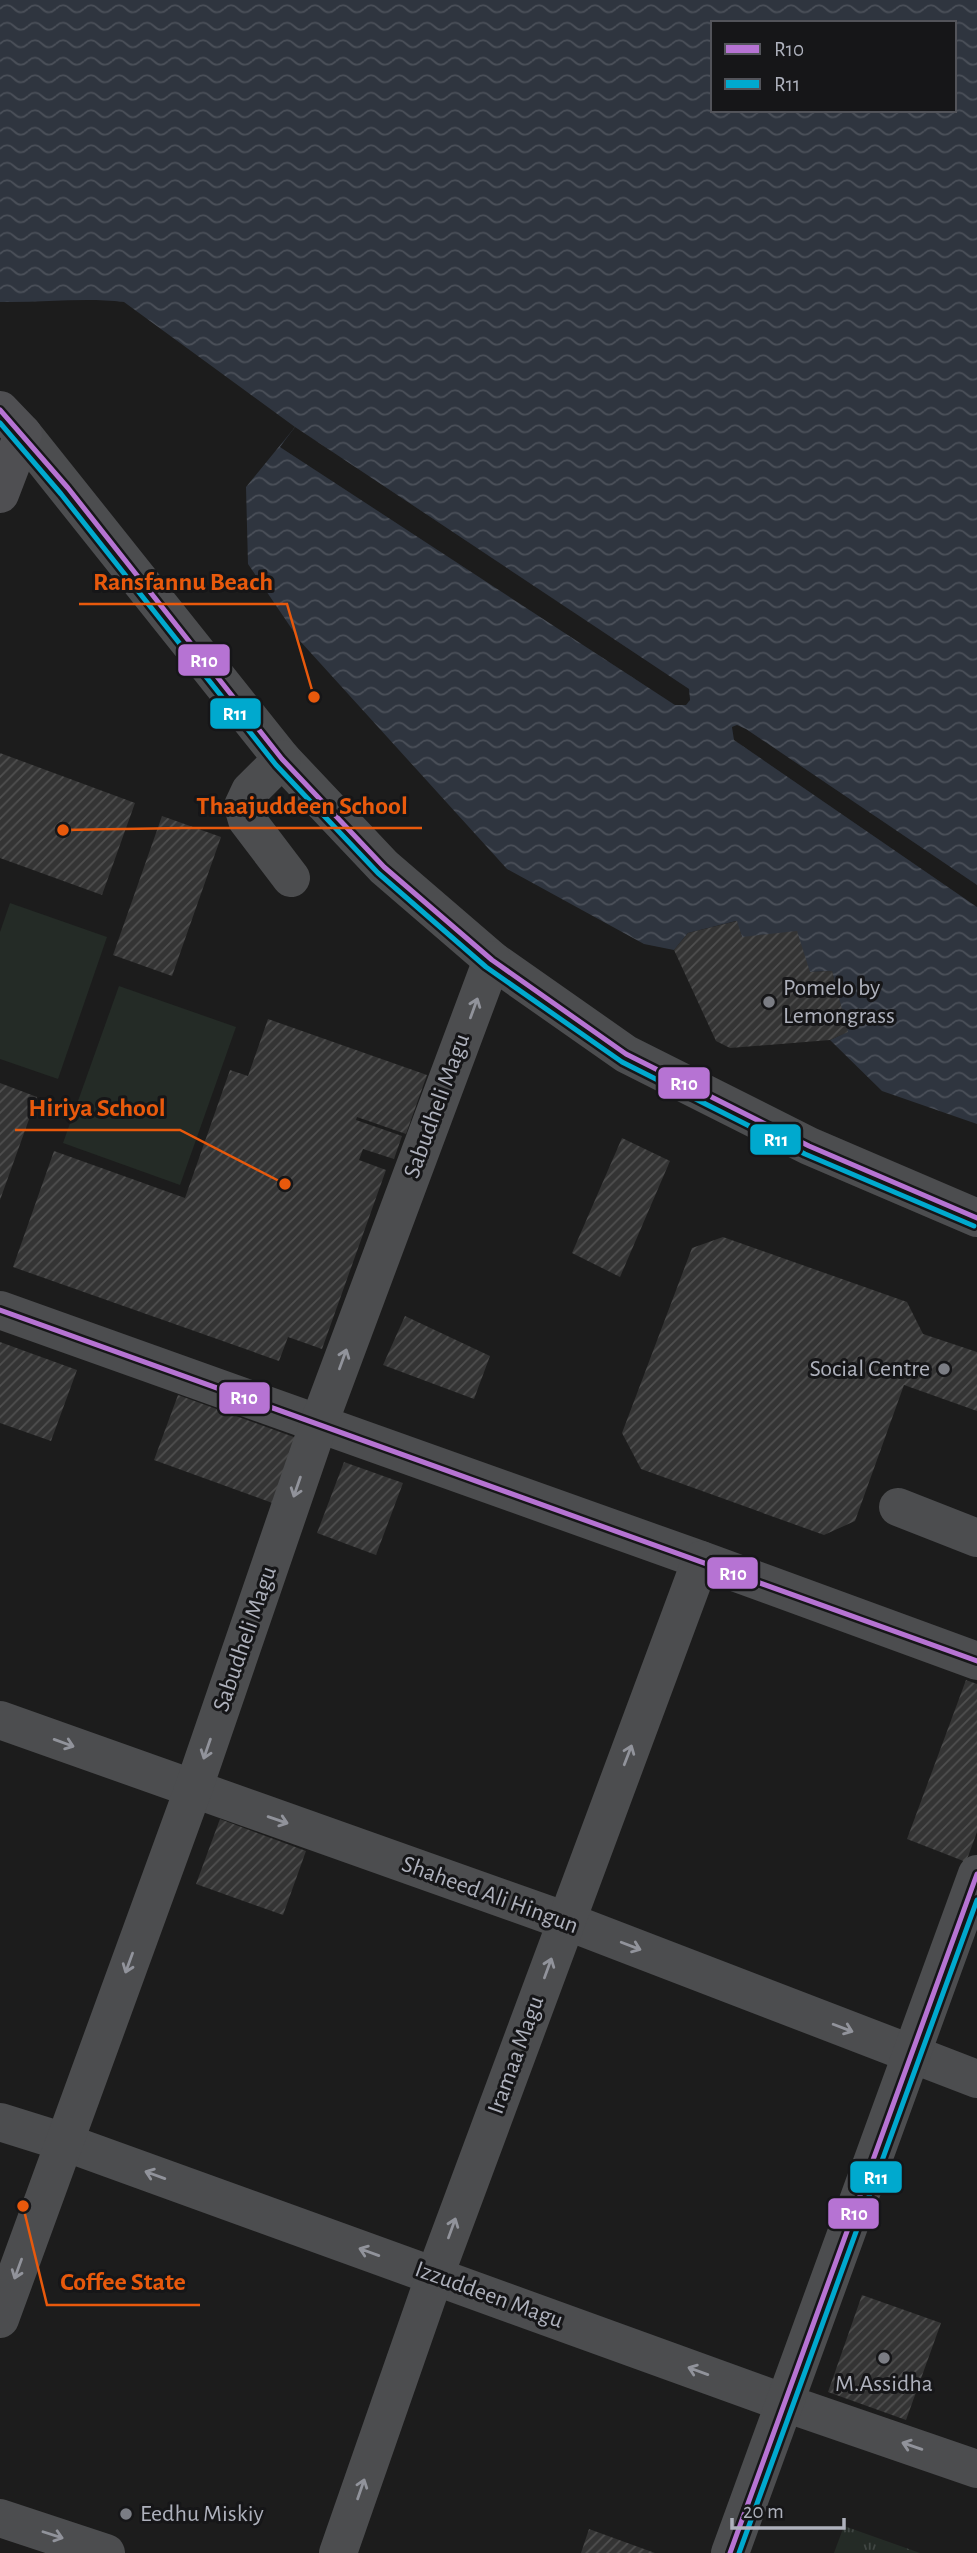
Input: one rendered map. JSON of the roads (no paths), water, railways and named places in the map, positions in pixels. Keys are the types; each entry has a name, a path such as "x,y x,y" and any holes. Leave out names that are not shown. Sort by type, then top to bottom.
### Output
{"main road":[{"path":"0,494 11,422"}],"street":[{"path":"11,422 282,759 384,867 492,960 626,1054 809,1146 977,1218"},
{"path":"282,759 250,791 243,806 247,820 291,878"},
{"name":"Sabudheli Magu","path":"0,2319 193,1790 319,1423 492,960"},
{"path":"0,1310 977,1661"},
{"path":"898,1507 977,1538"},
{"name":"Iramaa Magu","path":"338,2553 435,2275 701,1560"},
{"name":"Shaheed Ali Hingun","path":"0,1720 566,1921 977,2079"},
{"path":"730,2553 977,1874"},
{"name":"Izzuddeen Magu","path":"0,2122 977,2469"},
{"path":"0,2518 106,2553"}],"water":[{"path":"0,0 977,0 977,1124 882,1091 830,1040 847,1032 832,971 810,972 742,937 736,921 688,933 674,950 644,944 507,869 300,641 248,564 246,487 295,427 124,302 0,302"}],"place":[{"name":"Ransfannu Beach","path":"314,697"},
{"name":"Thaajuddeen School","path":"63,830"},
{"name":"Pomelo by Lemongrass","path":"769,1002"},
{"name":"Hiriya School","path":"285,1184"},
{"name":"Social Centre","path":"944,1369"},
{"name":"Coffee State","path":"23,2206"},
{"name":"M.Assidha","path":"884,2358"},
{"name":"Eedhu Miskiy","path":"126,2514"}]}
